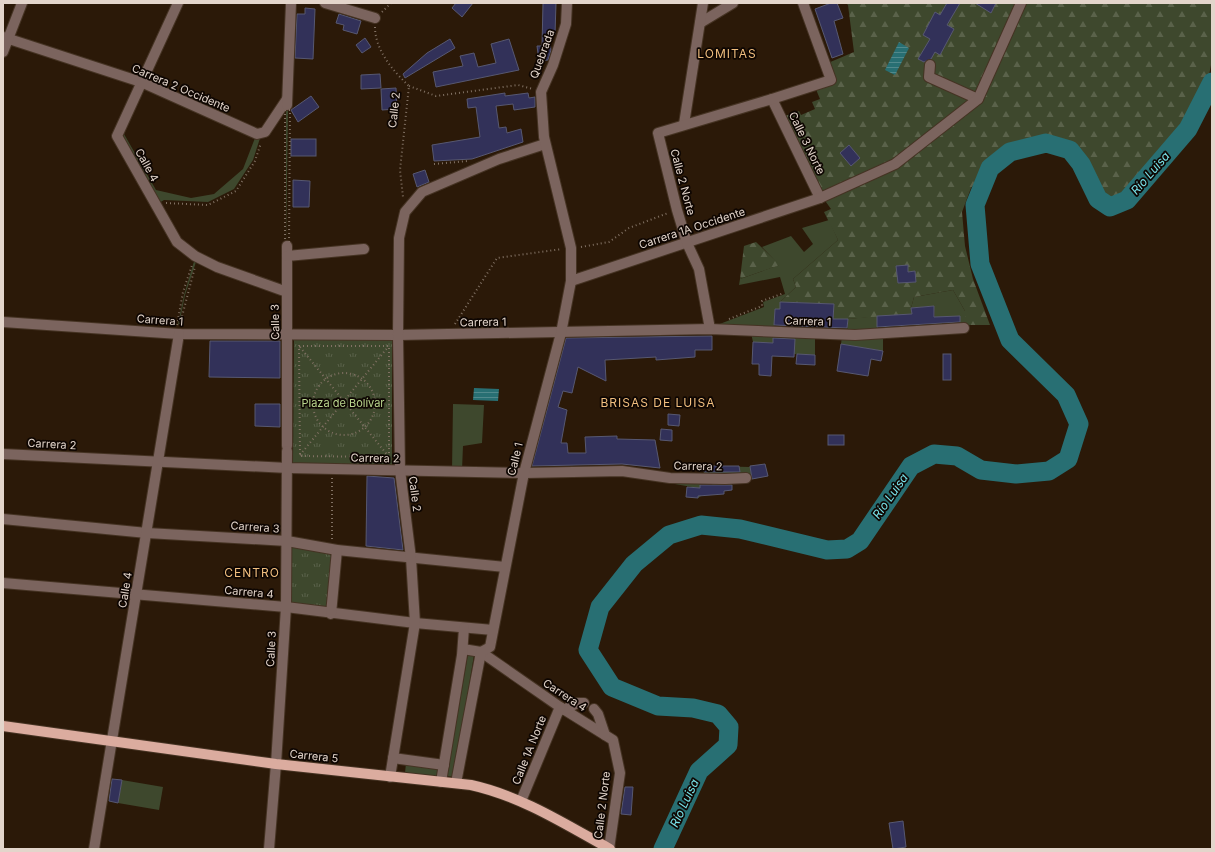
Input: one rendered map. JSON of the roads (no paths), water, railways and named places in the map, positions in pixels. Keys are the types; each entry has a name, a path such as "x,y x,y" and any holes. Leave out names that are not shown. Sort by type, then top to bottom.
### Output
{"main road":[{"name":"Carrera 5","path":"3,726 276,764 456,783 491,790 521,801 609,849"}],"street":[{"path":"3,52 6,38 22,3"},
{"name":"Calle 4","path":"178,3 117,136 177,242 197,257 217,267 287,292"},
{"path":"287,110 291,3"},
{"path":"325,3 375,18"},
{"name":"Quebrada","path":"544,141 541,92 553,65 566,24 567,3"},
{"path":"703,3 684,124 772,99 831,80 803,3"},
{"path":"700,24 733,3"},
{"path":"930,65 929,78 978,98 1020,3"},
{"name":"Carrera 2 Occidente","path":"6,38 141,82 257,134 265,132 287,98"},
{"name":"Carrera 1A Occidente","path":"571,281 820,198 895,164 978,98"},
{"name":"Calle 3 Norte","path":"772,99 820,198"},
{"name":"Calle 2 Norte","path":"684,124 658,133 677,210 687,243 699,269 710,328"},
{"name":"Calle 2","path":"390,777 415,623 411,558 400,470 398,335 399,238 405,212 422,192 544,141"},
{"name":"Calle 1","path":"456,783 481,652 490,647 524,473 561,333 571,281 571,248 544,141"},
{"name":"Calle 3","path":"269,849 286,607 288,335 286,246"},
{"path":"287,256 364,249"},
{"name":"Carrera 1","path":"3,322 178,334 288,335 448,335 710,328 855,335 964,328"},
{"name":"Calle 4","path":"94,849 178,334"},
{"name":"Carrera 2","path":"3,454 288,468 524,473 622,470 670,478 746,478"},
{"name":"Carrera 3","path":"3,519 146,532 287,541 334,550 505,567"},
{"path":"331,614 334,550"},
{"name":"Carrera 4","path":"3,583 286,607 331,614 493,630"},
{"path":"441,782 463,649 464,628"},
{"name":"Carrera 4","path":"463,649 481,652 562,708 609,738"},
{"path":"562,708 577,703 584,703"},
{"name":"Calle 1A Norte","path":"521,801 562,708"},
{"name":"Calle 2 Norte","path":"594,709 598,714 609,738 620,773 609,849"},
{"path":"393,758 444,765"}],"water":[{"path":"899,42 909,48 895,75 885,70"},
{"path":"474,388 499,389 498,401 473,400"}],"waterway":[{"name":"Río Luisa","path":"663,849 699,771 728,745 729,727 718,714 693,708 658,706 612,687 588,650 600,607 634,564 669,535 701,525 740,529 827,550 847,549 860,541 911,466 934,454 957,456 981,470 1016,474 1049,471 1068,459 1079,424 1066,395 1010,340 980,264 975,205 990,168 1010,152 1046,143 1070,150 1081,164 1098,199 1110,207 1127,200 1188,129 1212,82"}],"district":[{"name":"LOMITAS","path":"727,53"},
{"name":"BRISAS DE LUISA","path":"658,402"},
{"name":"CENTRO","path":"252,572"}],"park label":[{"name":"Plaza de Bolívar","path":"343,403"}]}
